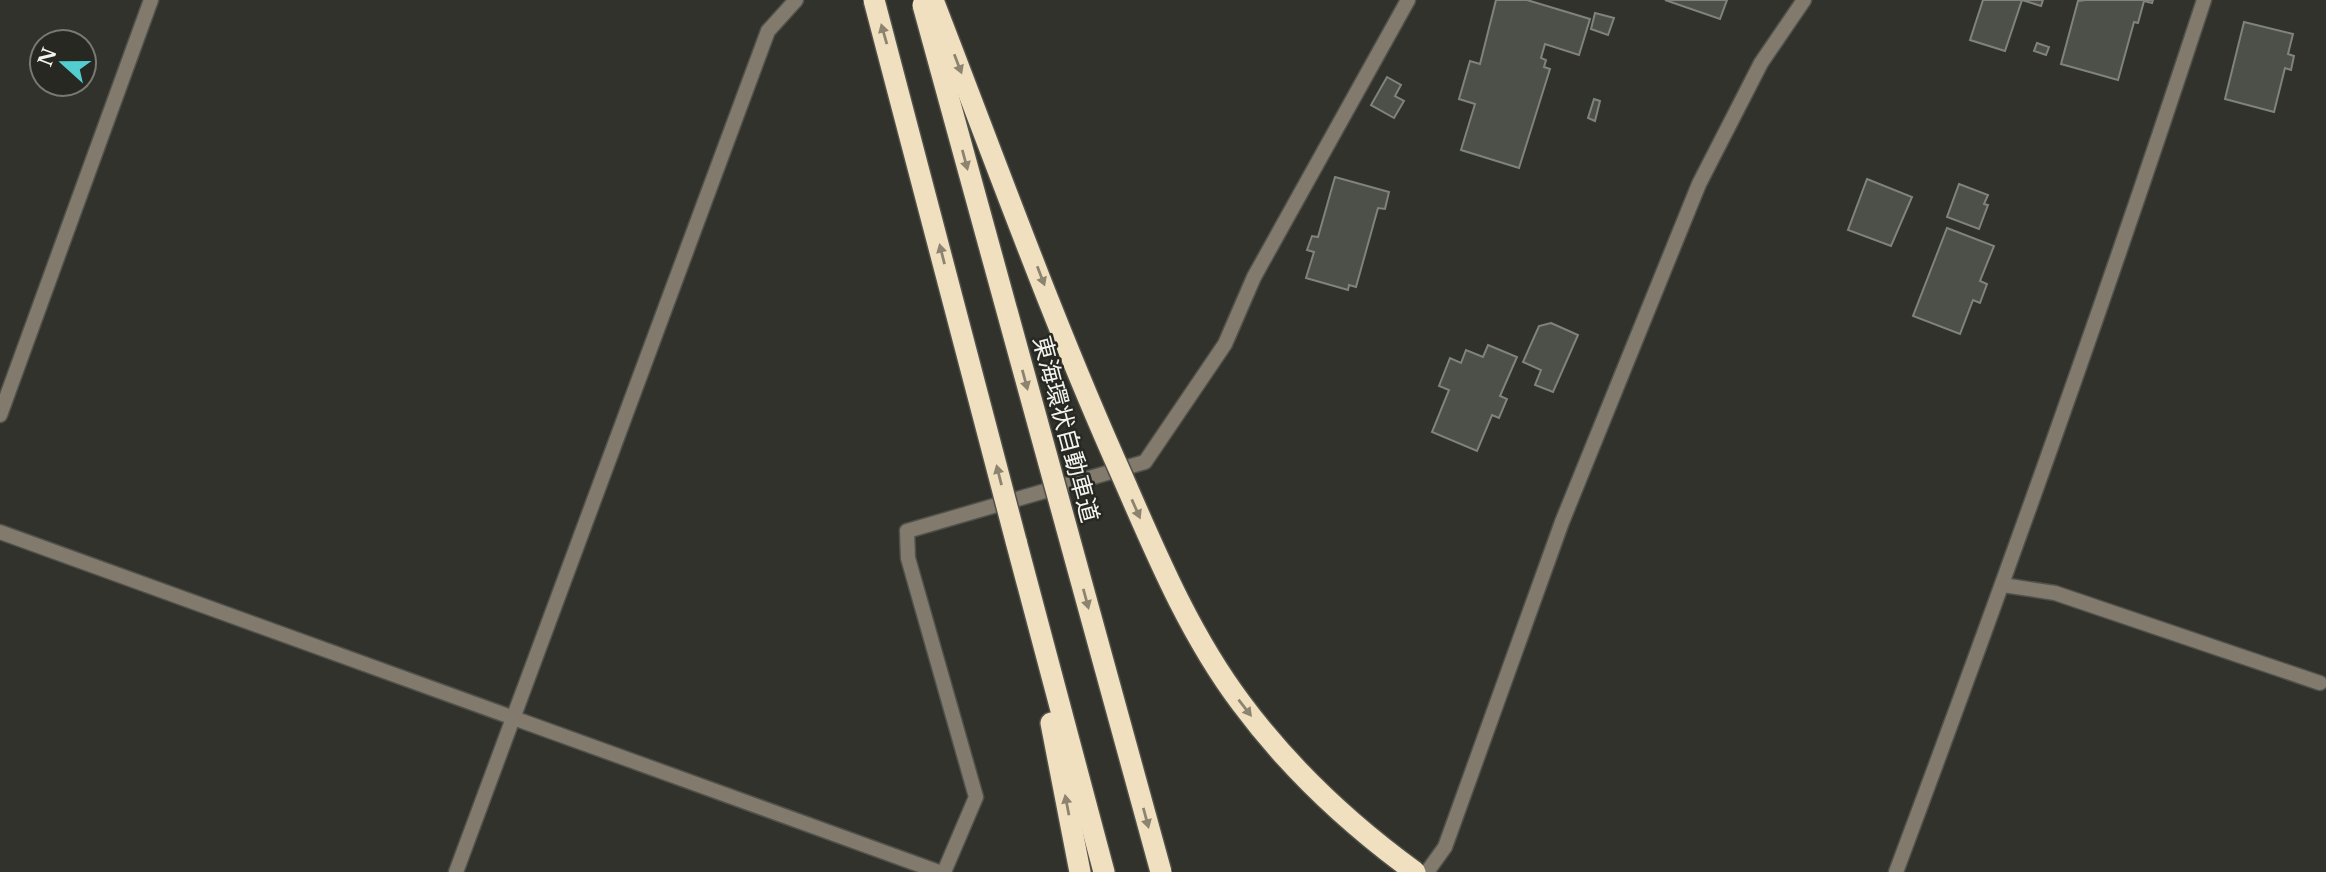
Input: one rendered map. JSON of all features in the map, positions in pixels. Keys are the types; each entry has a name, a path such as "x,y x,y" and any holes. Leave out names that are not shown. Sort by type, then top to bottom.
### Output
{"highway":[{"path":"874,0 1104,872"},
{"name":"東海環状自動車道","path":"921,0 1161,872"},
{"path":"933,0 1098,424 1191,626 1240,702 1298,772 1371,839 1415,872"},
{"path":"1016,541 1080,872"}],"street":[{"path":"0,415 151,0"},
{"path":"456,872 512,715 768,31 796,0"},
{"path":"944,872 976,797 908,558 907,531 1145,462 1225,344 1254,277 1408,0"},
{"path":"1427,872 1445,846 1562,522 1699,184 1761,63 1804,0"},
{"path":"1896,872 2003,585 2136,206 2204,0"},
{"path":"0,531 939,872"},
{"path":"2003,585 2055,593 2320,683"}],"building":[{"path":"1496,0 1527,0 1590,19 1579,55 1545,44 1541,58 1546,60 1544,67 1550,69 1519,168 1461,150 1475,104 1459,99 1470,61 1480,64"},
{"path":"1665,0 1727,0 1720,19"},
{"path":"1983,0 2022,0 2005,51 1970,40"},
{"path":"2022,0 2043,0 2041,6"},
{"path":"2153,0 2152,3 2144,1 2138,23 2134,22 2118,80 2061,64 2078,1"},
{"path":"1595,13 1614,18 1608,35 1591,29"},
{"path":"2244,22 2293,34 2288,54 2294,56 2291,70 2285,68 2274,112 2225,99"},
{"path":"2037,43 2049,47 2046,55 2034,51"},
{"path":"1387,77 1401,85 1395,96 1404,101 1394,118 1371,105"},
{"path":"1594,99 1600,101 1595,121 1588,118"},
{"path":"1335,177 1389,192 1385,209 1378,208 1356,287 1349,285 1348,290 1306,278 1314,252 1307,250 1312,236 1318,237"},
{"path":"1867,179 1912,197 1891,246 1848,230"},
{"path":"1959,184 1988,195 1984,204 1988,205 1979,229 1947,217"},
{"path":"1947,228 1994,246 1980,281 1987,284 1980,303 1973,300 1960,334 1913,316"},
{"path":"1551,323 1578,335 1553,392 1535,385 1541,370 1523,362 1539,326"},
{"path":"1488,345 1517,357 1500,396 1507,399 1499,418 1492,415 1477,451 1432,432 1449,390 1439,386 1450,358 1461,363 1466,350 1483,357"}]}
